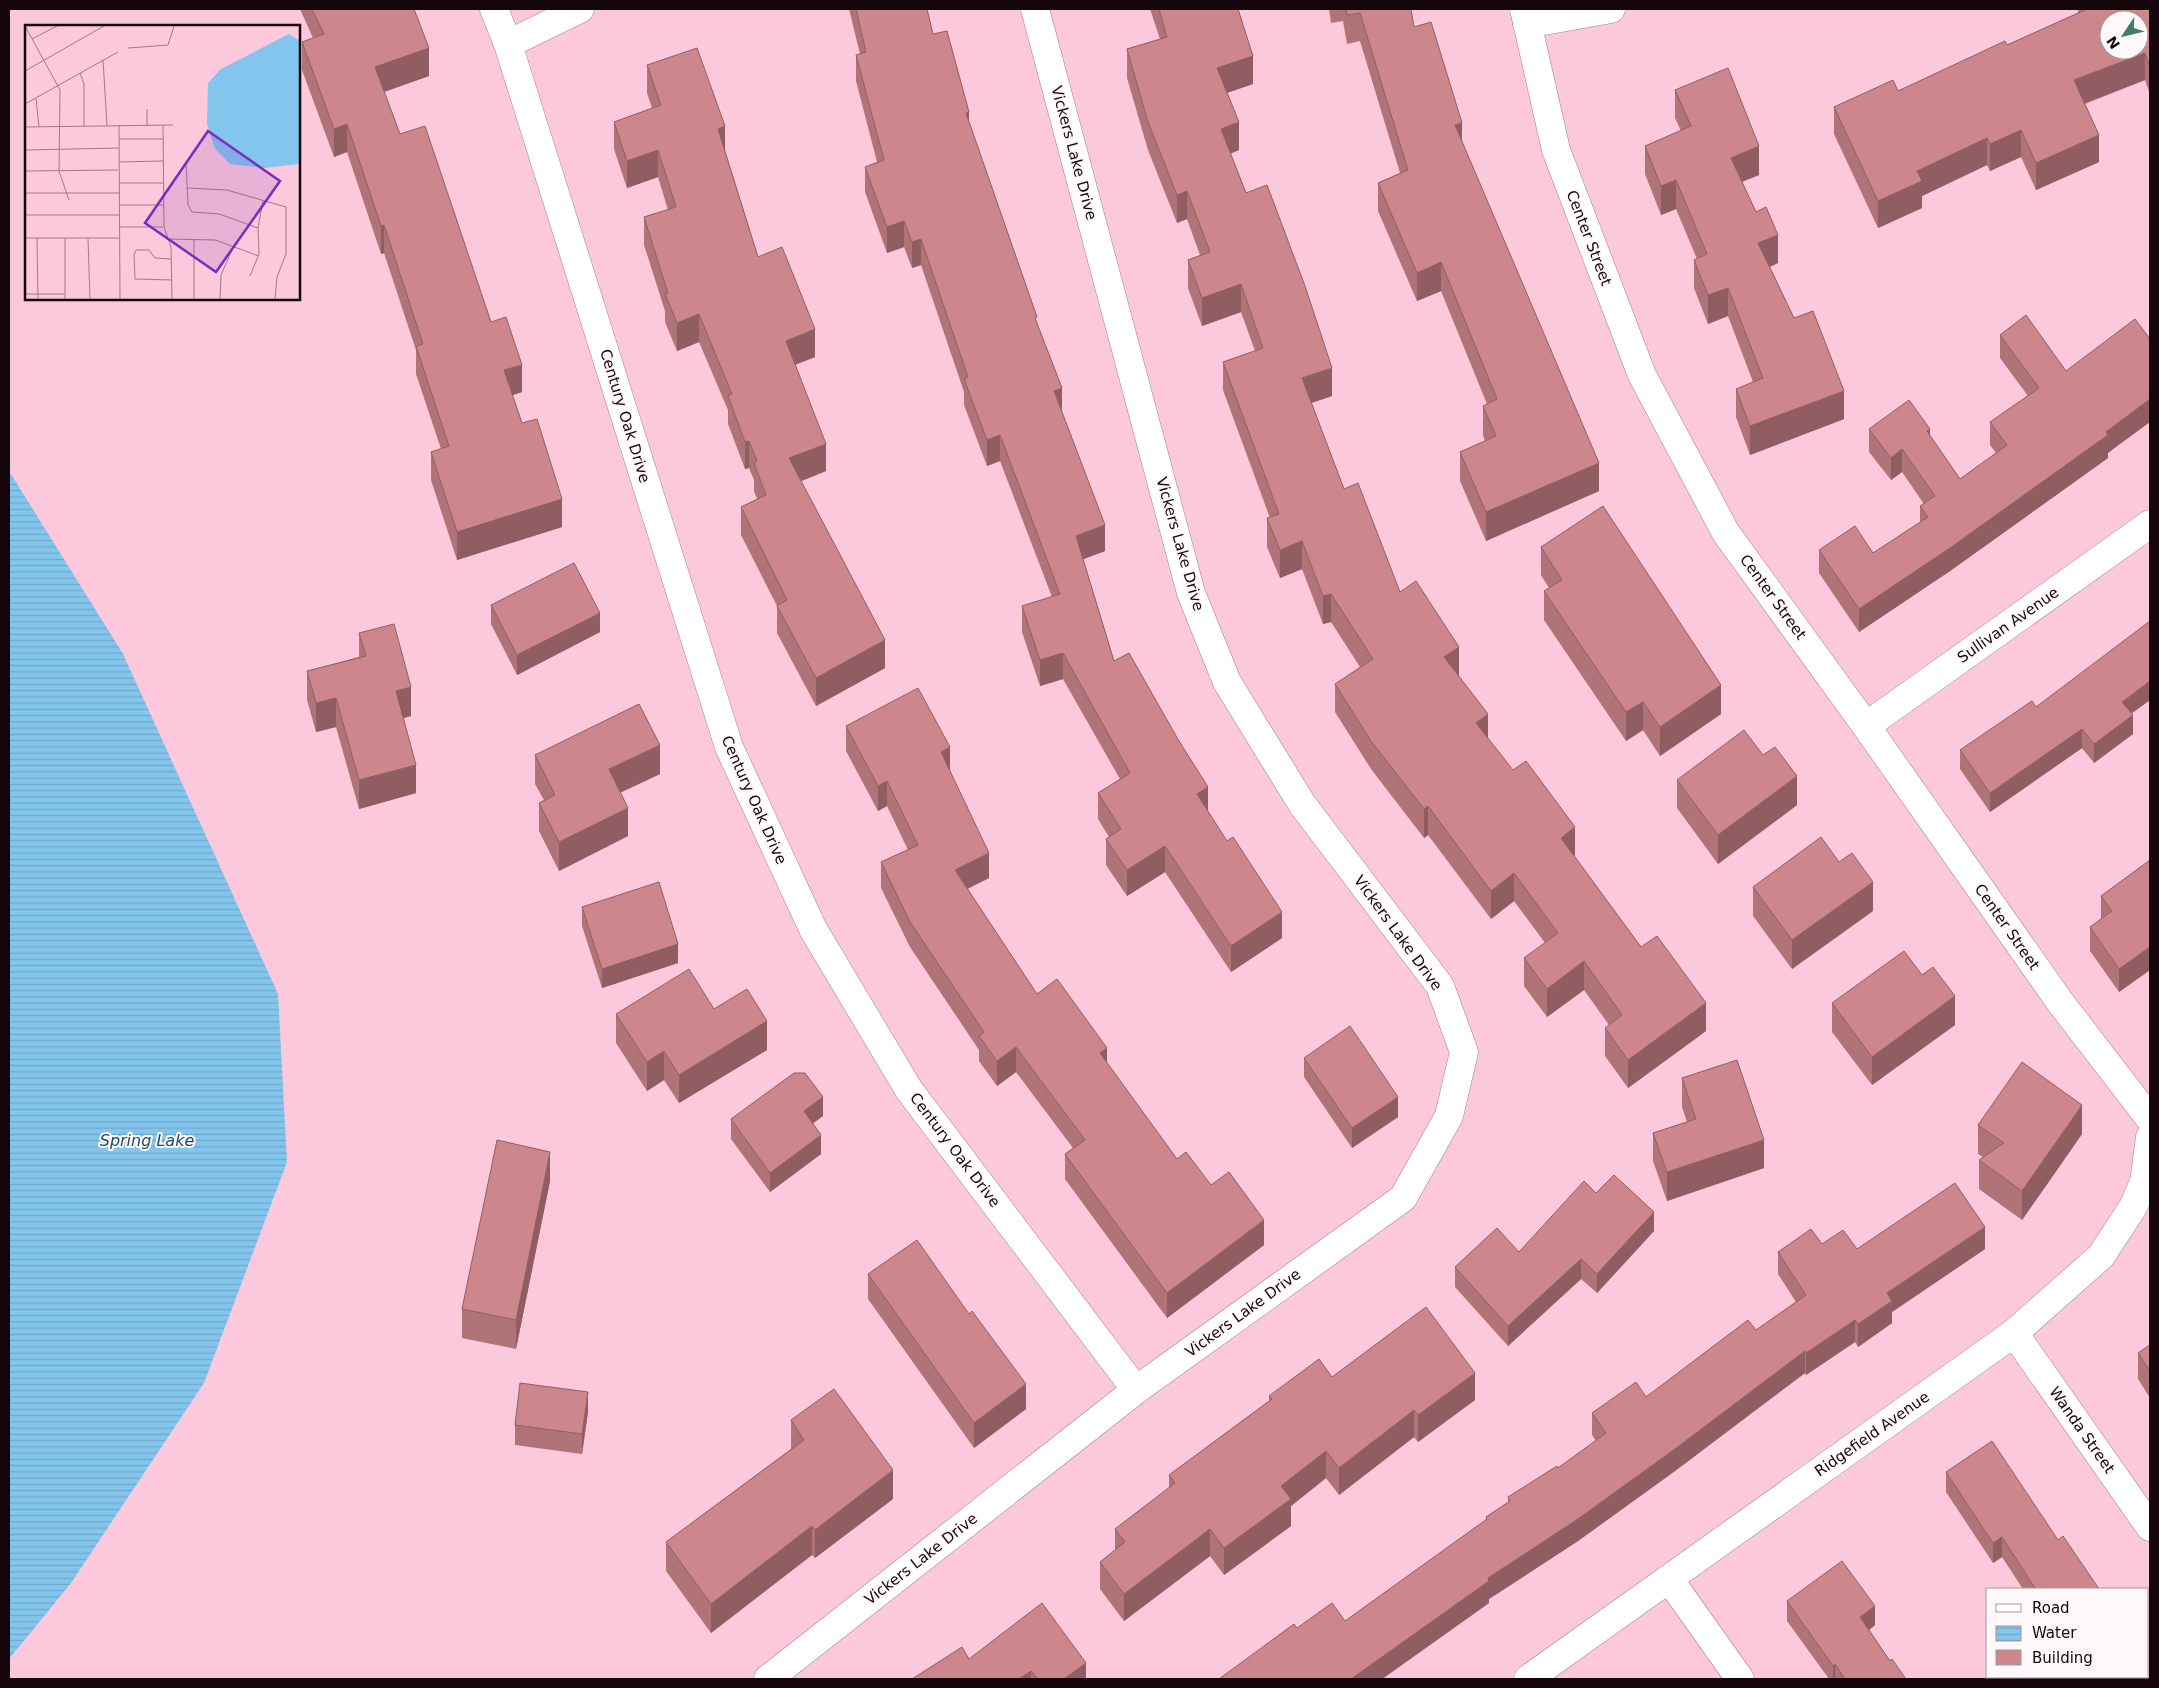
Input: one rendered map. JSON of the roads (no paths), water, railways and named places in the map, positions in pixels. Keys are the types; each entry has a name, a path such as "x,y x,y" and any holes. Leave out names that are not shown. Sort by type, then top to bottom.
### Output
{"street":[{"name":"Century Oak Drive","path":"494,9 508,44 729,747 813,929 909,1090 1136,1390"},
{"path":"508,44 580,9"},
{"name":"Vickers Lake Drive","path":"768,1679 1136,1390 1403,1198 1449,1116 1464,1052 1440,986 1302,804 1227,682 1191,592 1035,9"},
{"path":"1525,16 1611,9"},
{"name":"Center Street","path":"1525,16 1556,150 1642,375 1726,533 1866,726 2060,1002 2150,1119"},
{"name":"Sullivan Avenue","path":"1866,726 2150,524"},
{"name":"Ridgefield Avenue","path":"1528,1679 2014,1333 2100,1256 2133,1207 2144,1182 2150,1137"},
{"name":"Wanda Street","path":"2014,1333 2150,1527"},
{"path":"1669,1578 1740,1679"}],"water":[{"name":"Spring Lake","path":"9,471 123,654 278,994 287,1162 204,1383 71,1583 9,1659"}]}
